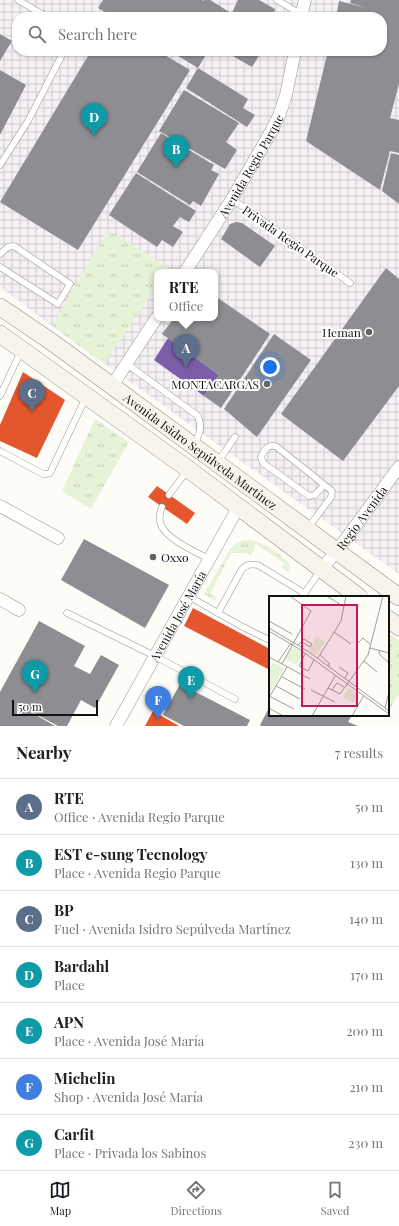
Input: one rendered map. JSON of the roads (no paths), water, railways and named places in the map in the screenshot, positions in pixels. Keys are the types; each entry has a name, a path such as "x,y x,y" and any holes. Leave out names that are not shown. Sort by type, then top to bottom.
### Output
{"main road":[{"name":"Avenida Isidro Sepúlveda Martínez","path":"0,307 49,340 399,597"},
{"name":"Avenida Isidro Sepúlveda Martínez","path":"0,334 239,506 358,596"},
{"path":"389,620 399,627"}],"street":[{"path":"302,12 305,0"},
{"name":"Avenida Regio Parque","path":"187,269 232,199 279,116 286,96 294,56"},
{"path":"112,386 154,321"},
{"name":"Regio Avenida","path":"322,568 399,466"},
{"path":"0,506 58,538"},
{"name":"Avenida José María","path":"116,726 239,506"},
{"path":"0,599 20,610"}],"lane":[{"path":"18,0 38,12"},
{"path":"277,0 295,12"},
{"path":"0,166 28,121 61,56"},
{"name":"Privada Regio Parque","path":"232,199 350,283"},
{"path":"0,254 8,247 14,246 70,284 58,304 0,267"},
{"path":"0,396 21,350"},
{"path":"127,364 198,416 201,425 200,434 193,446"},
{"path":"0,451 43,474 50,473 86,396"},
{"path":"217,463 235,437"},
{"path":"307,530 331,497 332,491 324,484 277,447 270,445 262,454 261,457 263,463 309,496 315,495 324,484"},
{"path":"169,495 188,469"},
{"path":"162,507 160,524 164,531 171,537 210,559"},
{"path":"218,613 242,569 246,565 258,565 303,595 322,568"},
{"path":"188,596 269,640"},
{"path":"67,613 155,656 235,700"}],"place":[{"name":"Bardahl","path":"94,136"},
{"name":"EST e-sung Tecnology","path":"176,168"},
{"name":"Heman","path":"369,332"},
{"name":"RTE","path":"186,367"},
{"name":"MONTACARGAS","path":"267,384"},
{"name":"BP","path":"32,412"},
{"name":"Oxxo","path":"153,557"},
{"name":"Carfit","path":"35,693"},
{"name":"APN","path":"191,699"},
{"name":"Michelin","path":"158,719"}]}
